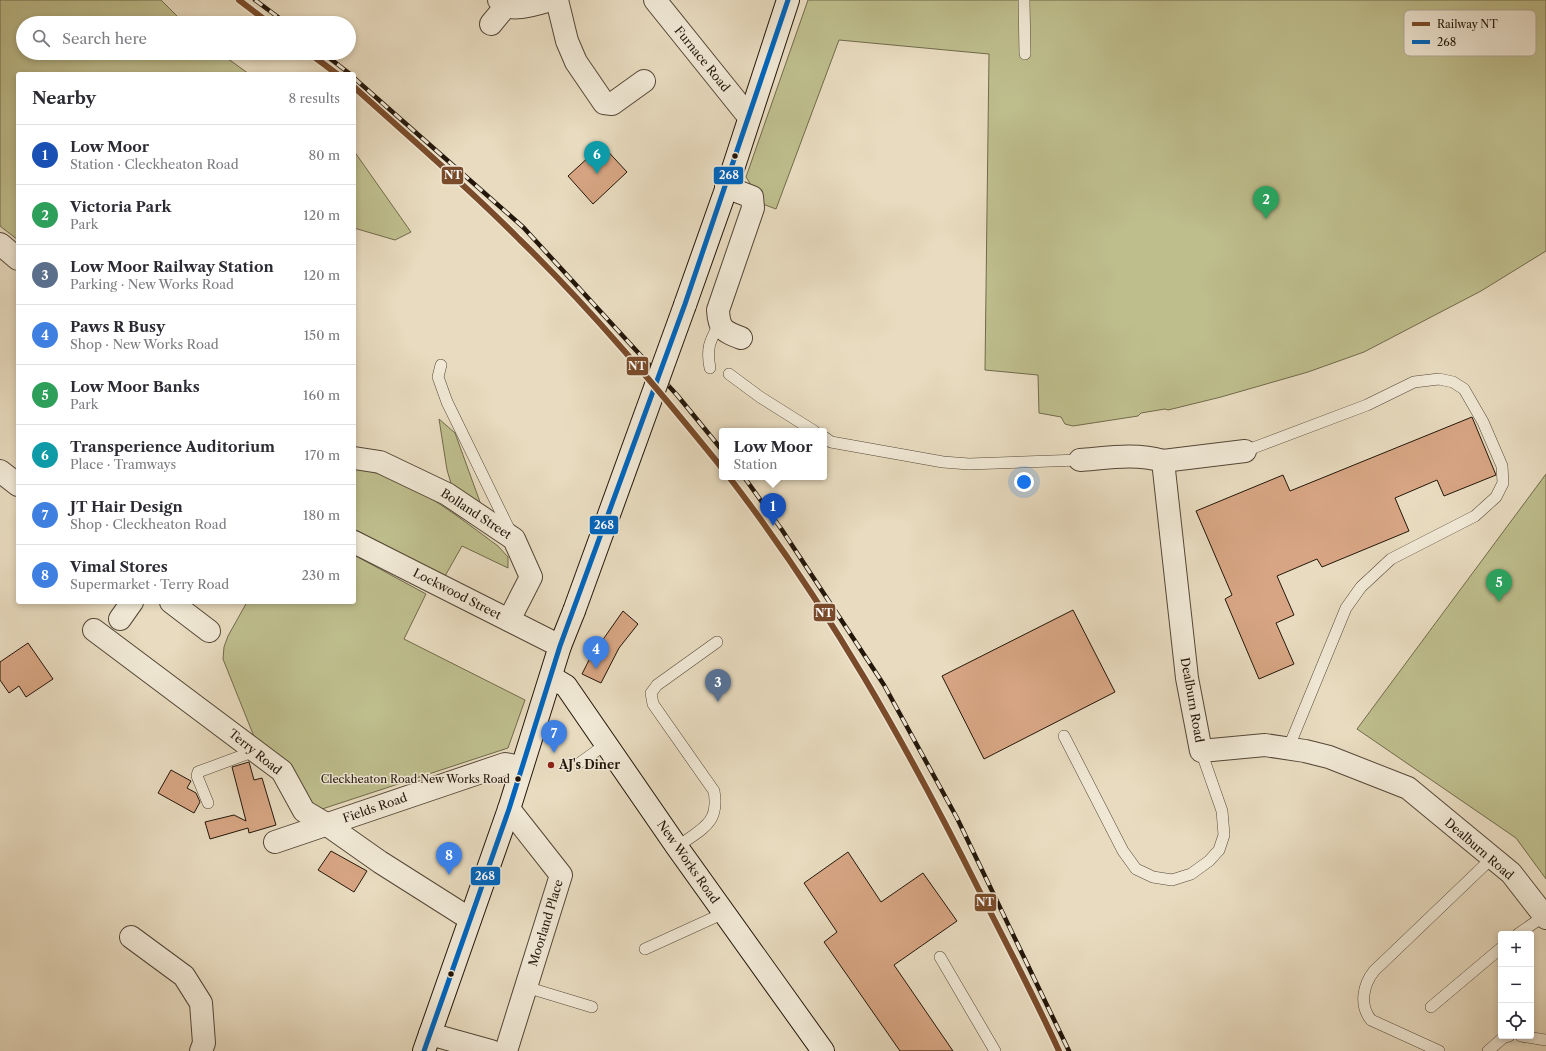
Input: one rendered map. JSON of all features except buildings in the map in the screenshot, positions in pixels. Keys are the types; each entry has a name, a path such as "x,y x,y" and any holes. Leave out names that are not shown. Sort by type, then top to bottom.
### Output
{"street":[{"path":"491,24 502,3 513,8 552,0"},
{"path":"557,0 567,41 576,62 604,103 612,104 644,80"},
{"path":"491,1051 427,1042 509,809 560,646 685,305 788,0"},
{"name":"Furnace Road","path":"662,3 749,117"},
{"path":"726,187 752,197 754,208 718,310 719,324 726,333 741,338"},
{"path":"0,244 16,257"},
{"path":"1080,460 1128,456 1150,457 1162,461 1245,451"},
{"name":"Bolland Street","path":"356,458 380,462 447,494 514,539 531,577 509,620"},
{"name":"Dealburn Road","path":"1162,461 1187,678 1201,751 1265,745 1288,749 1329,757 1408,788 1511,873 1545,917"},
{"path":"0,471 16,483"},
{"name":"Lockwood Street","path":"356,543 560,646"},
{"path":"175,604 209,631"},
{"name":"Terry Road","path":"94,630 282,771 304,810 380,862 470,919"},
{"name":"New Works Road","path":"551,677 566,686 677,847 823,1051"},
{"name":"Fields Road","path":"275,842 505,764 521,768"},
{"name":"Moorland Place","path":"506,1051 561,875 509,809"},
{"path":"131,937 184,976 201,1003 204,1043 201,1051"}],"lane":[{"path":"1024,0 1024,54"},
{"path":"710,368 707,354 710,343 719,324"},
{"path":"441,365 438,377 447,402 514,539"},
{"path":"730,374 760,397 809,428"},
{"path":"1245,451 1366,405 1414,382 1439,379 1453,382 1464,389 1483,422 1502,466 1503,482 1496,497 1475,516 1391,559 1361,587 1346,608 1288,749"},
{"path":"827,439 831,442 943,462 968,464 1080,460"},
{"path":"677,847 710,823 716,805 714,791 653,704 651,693 657,685 717,642"},
{"path":"1064,736 1123,851 1136,869 1153,877 1172,880 1192,874 1209,861 1219,850 1224,835 1222,811 1201,751"},
{"path":"581,762 606,744"},
{"path":"208,803 197,776 198,772 256,751"},
{"path":"1439,1051 1371,1020 1366,1011 1363,997 1368,977 1492,858"},
{"path":"645,949 724,913"},
{"path":"1523,931 1545,917"},
{"path":"1431,1007 1498,951"},
{"path":"940,957 995,1051"},
{"path":"526,987 592,1007"},
{"path":"1534,1038 1546,1040"},
{"path":"1488,1051 1502,1039"}],"shaded area":[{"path":"0,0 161,0 177,16 16,16 16,60 230,60 246,72 16,72 16,238 0,226"},
{"path":"808,0 1546,0 1546,251 1481,291 1364,352 1308,372 1221,397 1168,410 1165,409 1141,413 1138,416 1073,426 1065,424 1061,417 1039,413 1038,375 985,370 989,54 839,40 776,209 760,203 756,193 746,177"},
{"path":"356,154 411,232 395,240 356,229"},
{"path":"439,419 455,433 480,502 453,490 447,470"},
{"path":"356,469 373,472 392,478 411,487 448,510 498,546 508,557 508,568 462,546 445,576 356,530"},
{"path":"1546,474 1546,879 1516,838 1357,729"},
{"path":"356,556 426,594 404,639 525,700 508,748 316,811 257,744 223,659 224,647 228,636 246,604 356,604"}],"railway":[{"path":"255,0 277,16"},
{"path":"332,60 347,72"},
{"path":"356,80 523,227 677,395 719,446"},
{"path":"746,480 782,530 884,685 957,818 1069,1051"}],"rail line":[{"name":"NT","path":"239,0 260,16"},
{"name":"NT","path":"318,60 334,72"},
{"name":"NT","path":"356,89 479,200 546,266 624,350 719,464"},
{"name":"NT","path":"731,480 800,576 833,626 894,729 923,782 1030,990 1059,1051"}],"transit line":[{"name":"268","path":"424,1051 509,809 560,646 685,304 788,0"}],"place":[{"name":"Transperience Auditorium","path":"597,174"},
{"name":"Victoria Park","path":"1266,219"},
{"name":"Low Moor","path":"773,526"},
{"name":"Low Moor Banks","path":"1499,602"},
{"name":"Paws R Busy","path":"596,669"},
{"name":"Low Moor Railway Station","path":"718,702"},
{"name":"JT Hair Design","path":"554,753"},
{"name":"AJ's Diner","path":"551,765"},
{"name":"Cleckheaton Road New Works Road","path":"518,779"},
{"name":"Vimal Stores","path":"449,875"}]}
